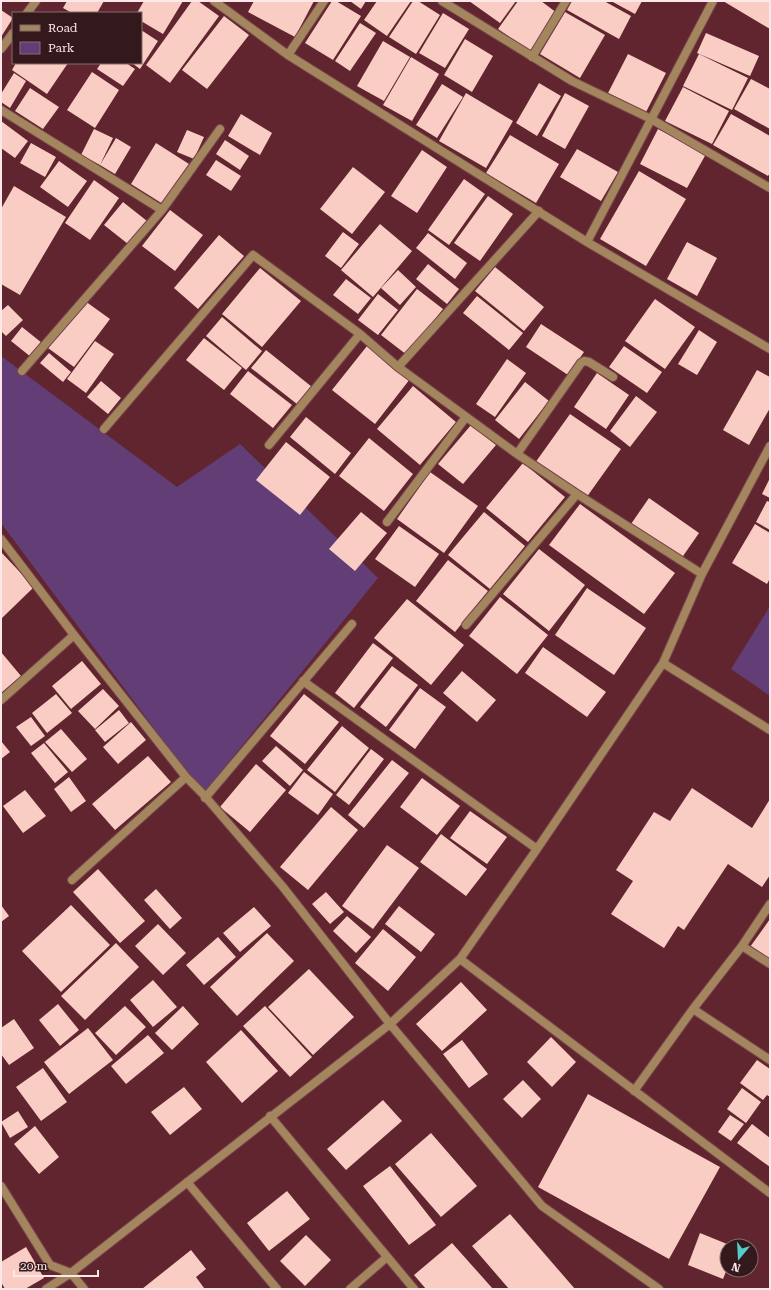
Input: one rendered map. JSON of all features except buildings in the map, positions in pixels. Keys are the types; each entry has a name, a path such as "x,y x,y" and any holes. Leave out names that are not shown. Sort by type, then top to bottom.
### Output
{"street":[{"path":"28,12 36,1"},
{"path":"214,1 288,55 539,211 586,242 770,348"},
{"path":"288,55 324,1"},
{"path":"442,1 572,81 651,119 770,188"},
{"path":"532,57 566,1"},
{"path":"586,242 713,1"},
{"path":"1,50 12,34"},
{"path":"1,110 162,210"},
{"path":"22,371 162,210 220,129"},
{"path":"398,367 539,211"},
{"path":"104,429 253,255 360,334 398,367 517,454 702,574"},
{"path":"269,445 360,334"},
{"path":"517,454 581,363 584,361 589,362 613,377"},
{"path":"387,522 466,417"},
{"path":"46,1289 71,1273 270,1116 390,1024 460,959 537,849 663,663 702,574 770,446"},
{"path":"466,625 577,494"},
{"path":"1,539 74,635 186,777 283,888 390,1024 542,1206 659,1289"},
{"path":"205,798 352,624"},
{"path":"1,700 74,635"},
{"path":"663,663 770,730"},
{"path":"303,681 537,849"},
{"path":"72,880 186,777"},
{"path":"634,1091 693,1009 742,946 770,904"},
{"path":"742,946 770,964"},
{"path":"460,959 770,1193"},
{"path":"693,1009 770,1060"},
{"path":"270,1116 414,1289"},
{"path":"187,1182 277,1289"},
{"path":"1,1186 50,1265 71,1273 84,1289"},
{"path":"350,1289 387,1257"}],"green space":[{"path":"1,356 177,487 240,444 378,578 203,794 1,523"},
{"path":"770,606 770,696 731,669"}]}
